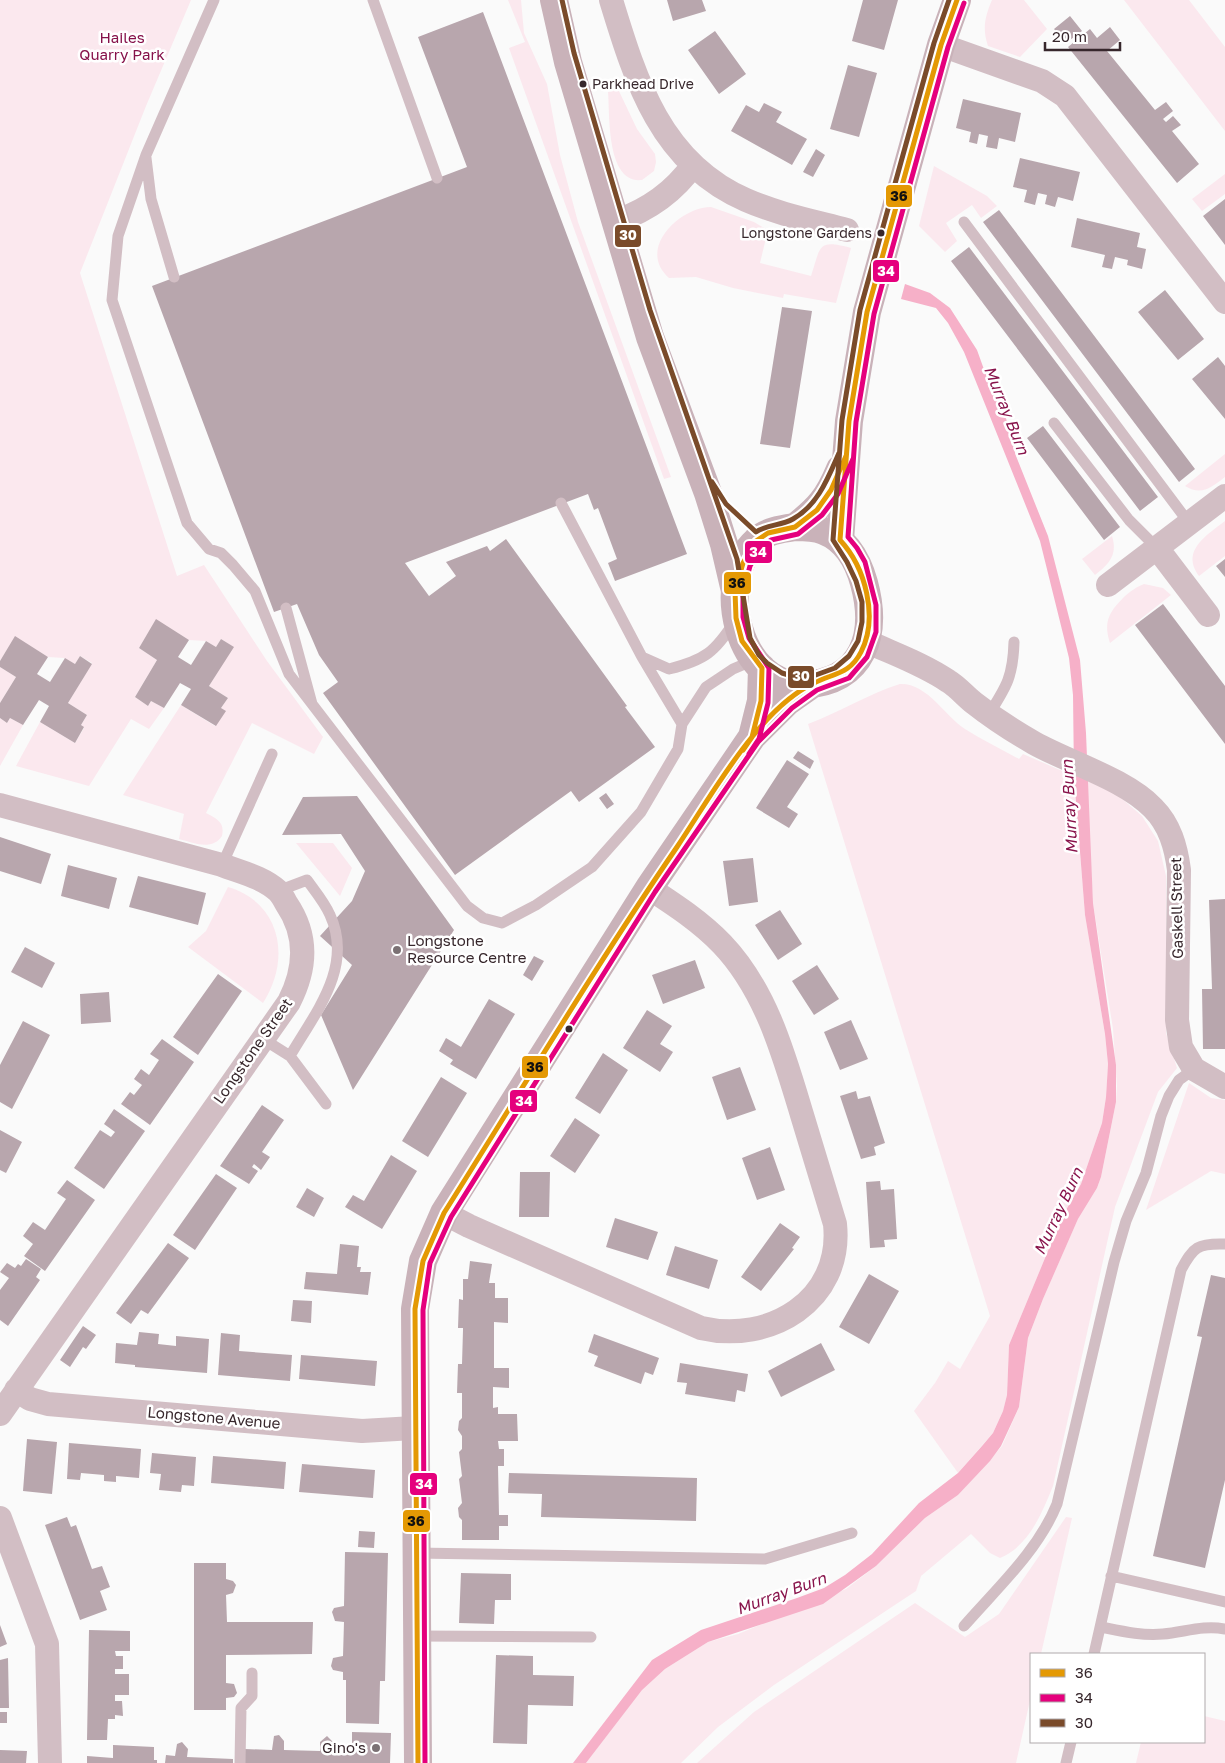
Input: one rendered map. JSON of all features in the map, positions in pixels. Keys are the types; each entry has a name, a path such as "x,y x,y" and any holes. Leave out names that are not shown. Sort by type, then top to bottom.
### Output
{"street":[{"path":"554,0 568,62 617,221 650,337 708,493 724,544 735,591 736,618 742,641 758,664 782,682 796,685 814,683 845,672 855,662 866,641 871,619 867,593 858,565 851,552 840,540 825,532 810,527 794,527 768,533 756,541 742,563 735,591"},
{"path":"611,0 631,62 654,114 670,142 693,165 715,184 749,202 847,230"},
{"path":"840,540 845,458 858,361 873,286 941,45 956,0"},
{"path":"941,45 1035,78 1065,96 1225,302"},
{"path":"617,221 657,201 674,187 693,165"},
{"path":"794,527 817,510 831,490 845,458"},
{"path":"708,493 726,516 756,541"},
{"path":"1108,585 1225,496"},
{"path":"1157,548 1208,615"},
{"name":"Gaskell Street","path":"866,641 922,666 950,682 989,714 1049,751 1138,794 1154,809 1168,828 1176,846 1179,870 1177,1020 1181,1047 1194,1069 1225,1087"},
{"path":"752,737 761,701 758,664"},
{"path":"418,1763 414,1309 423,1261 444,1213 649,888 752,737 787,702 814,683"},
{"name":"Longstone Street","path":"0,805 222,865 256,877 278,891 292,911 299,929 303,950 302,971 289,1002 0,1414"},
{"path":"444,1213 469,1226 701,1328 720,1333 755,1330 773,1325 792,1316 807,1303 822,1285 837,1242 835,1224 785,1058 772,1025 740,966 722,944 698,922 649,888"},
{"name":"Longstone Avenue","path":"16,1390 30,1399 48,1404 362,1430 414,1428"},
{"path":"0,1518 47,1644 50,1763"}],"lane":[{"path":"214,0 146,155 118,236 112,300 187,523 209,549 220,553 255,591 289,674 467,906 483,918 502,922 536,905 592,867 641,812 678,749 682,724 706,687 734,669 758,664"},
{"path":"373,0 437,178"},
{"path":"146,155 152,199 174,278"},
{"path":"964,222 1189,523"},
{"path":"1054,422 1129,520 1157,548"},
{"path":"562,503 642,657 682,724"},
{"path":"286,608 312,704"},
{"path":"642,657 669,670 694,663 718,647 736,618"},
{"path":"989,714 1008,684 1012,670 1014,642"},
{"path":"222,865 272,754"},
{"path":"278,891 307,880 330,915 337,938 338,963 332,983 290,1056"},
{"path":"263,1039 290,1056 326,1104"},
{"path":"964,1626 1038,1540 1050,1522 1057,1504 1112,1272 1126,1221 1146,1173 1161,1116 1169,1096 1179,1080 1194,1069"},
{"path":"1094,1653 1181,1270 1191,1252 1205,1244 1225,1244"},
{"path":"416,1553 765,1559 852,1532"},
{"path":"1111,1576 1225,1602"},
{"path":"1100,1627 1134,1633 1162,1634 1210,1626 1225,1629"},
{"path":"416,1636 591,1637"},
{"path":"240,1763 241,1708 252,1696 252,1673"},
{"path":"1066,1763 1072,1743"}],"green space":[{"name":"Hailes Quarry Park","path":"0,0 191,0 146,106 80,273 177,576 204,565 267,661 323,737 314,754 252,723 206,813 217,819 223,831 218,841 208,845 179,839 184,814 123,795 181,705 215,726 225,711 221,708 228,698 209,686 233,647 221,639 216,647 206,641 189,640 156,620 139,648 157,660 135,697 148,706 151,701 164,708 149,729 131,719 89,786 16,766 40,722 75,743 84,728 81,725 87,715 68,703 92,663 80,656 75,664 64,658 48,657 15,637 0,661"},
{"path":"508,0 521,0 524,33 547,84 560,155 578,222 671,477 664,479 509,48 525,42"},
{"path":"992,0 1024,0 1047,29 1020,57 988,46 985,23"},
{"path":"1124,0 1189,0 1225,47 1225,131"},
{"path":"618,89 637,129 655,154 654,171 642,180 630,178 622,171 612,146 608,92"},
{"path":"934,166 987,196 997,206 981,218 972,205 946,223 957,241 945,252 919,226"},
{"path":"1225,174 1225,194 1202,211 1192,199"},
{"path":"711,207 754,222 764,228 766,238 760,263 811,276 822,247 832,244 851,248 836,303 784,294 783,298 733,288 696,277 669,278 660,267 657,255 660,243 666,232 675,222 687,214"},
{"path":"1225,454 1225,477 1206,489 1196,490 1185,486"},
{"path":"1225,521 1225,556 1199,576 1194,567 1194,551 1204,538"},
{"path":"1112,536 1114,543 1113,554 1108,563 1095,575 1082,559"},
{"path":"1144,584 1163,588 1171,595 1110,643 1107,623 1111,613 1124,597"},
{"path":"0,667 16,677 0,703"},
{"path":"900,684 910,685 927,694 965,729 1019,759 1023,754 1074,776 1085,915 1105,1034 1108,1064 1102,1123 1081,1184 1062,1217 1009,1345 1007,1395 1003,1411 993,1433 958,1473 914,1411 935,1383 948,1361 960,1369 990,1316 808,724"},
{"path":"0,718 7,723 10,718 23,725 0,766"},
{"path":"1086,780 1113,791 1142,816 1158,841 1166,876 1166,1033 1177,1068 1158,1092 1115,1207 1053,1486 1039,1517 1027,1537 1010,1553 1000,1558 990,1553 971,1534 921,1576 916,1591 774,1685 718,1727 681,1763 586,1763 642,1689 665,1669 708,1642 738,1634 846,1589 876,1566 925,1518 958,1495 1002,1446 1019,1407 1028,1338 1078,1219 1097,1188 1101,1177 1116,1102 1117,1086 1113,1029 1093,903"},
{"path":"296,843 333,843 352,868 340,896"},
{"path":"228,887 246,895 260,906 270,919 276,935 277,969 272,986 263,1003 188,947 206,931"},
{"path":"1189,1083 1211,1098 1225,1100 1225,1174 1211,1171 1146,1210"},
{"path":"1066,1517 1072,1518 1041,1653 1030,1653 1030,1700 1016,1763 697,1763 754,1712 915,1603 965,1637 999,1614"},
{"path":"1205,1716 1225,1721 1225,1763 1136,1763 1141,1743 1205,1743"}],"shaded area":[{"path":"905,284 930,293 950,308 977,350 986,375 1002,403 1016,456 1048,536 1080,660 1086,733 1093,903 1116,1065 1116,1102 1101,1177 1097,1188 1078,1219 1043,1299 1028,1338 1019,1407 1001,1446 990,1461 958,1495 925,1518 876,1566 823,1604 708,1642 665,1669 642,1690 586,1763 573,1763 652,1660 701,1630 824,1588 845,1575 872,1554 919,1503 958,1473 993,1433 1003,1411 1007,1395 1009,1345 1062,1217 1081,1184 1102,1123 1108,1064 1105,1034 1085,915 1074,776 1073,695 1069,658 1040,541 964,352 948,323 936,308 901,299"}],"building":[{"path":"667,0 702,0 706,11 673,21"},
{"path":"863,0 898,0 884,50 852,41"},
{"path":"483,12 687,554 615,581 608,563 617,559 598,508 594,510 588,494 405,563 429,596 456,576 446,562 487,546 490,551 506,539 655,747 579,802 571,791 455,875 323,693 338,682 319,655 297,604 274,612 152,286 467,167 418,37"},
{"path":"1070,16 1082,31 1066,43 1054,29"},
{"path":"1110,27 1120,40 1107,51 1155,110 1166,102 1173,111 1163,119 1166,122 1173,116 1181,125 1172,131 1199,164 1177,183 1068,47 1090,29 1097,38"},
{"path":"715,31 746,74 719,94 688,50"},
{"path":"848,65 877,73 859,137 830,129"},
{"path":"963,99 1021,113 1015,142 999,138 997,149 986,147 988,136 979,134 977,144 969,142 971,132 956,128"},
{"path":"764,103 782,112 776,122 807,139 792,165 731,131 746,105 759,112"},
{"path":"816,149 825,155 813,177 803,172"},
{"path":"1020,158 1080,172 1073,201 1058,197 1055,207 1045,204 1047,195 1038,193 1035,205 1024,202 1027,190 1013,187"},
{"path":"1225,199 1225,245 1203,216"},
{"path":"999,210 1195,469 1179,482 983,222"},
{"path":"1077,218 1140,233 1137,247 1146,249 1142,269 1127,265 1128,260 1115,257 1112,269 1102,267 1105,255 1071,247"},
{"path":"969,247 1158,497 1140,511 951,261"},
{"path":"1165,290 1204,339 1178,360 1138,312"},
{"path":"782,307 812,311 790,448 760,444"},
{"path":"1218,357 1225,366 1225,419 1192,379"},
{"path":"1043,426 1120,527 1104,540 1027,438"},
{"path":"1225,559 1225,577 1216,566"},
{"path":"1163,604 1225,686 1225,744 1135,625"},
{"path":"156,619 189,640 178,657 191,665 206,641 216,647 221,639 234,647 209,686 228,698 221,708 226,711 216,726 181,705 191,689 180,683 164,708 151,701 148,706 135,697 157,660 139,648"},
{"path":"15,636 48,657 37,674 50,682 65,658 75,664 80,656 92,664 68,703 87,715 81,725 84,727 75,743 40,722 49,706 39,700 23,725 10,718 7,723 0,718 0,703 16,677 0,667 0,661"},
{"path":"798,751 814,761 810,769 793,758"},
{"path":"787,760 809,774 787,807 798,814 789,828 756,808"},
{"path":"606,793 614,804 607,809 599,798"},
{"name":"Longstone Resource Centre","path":"357,796 454,930 353,1090 321,1015 352,965 320,936 352,901 365,871 341,834 282,835 303,797"},
{"path":"0,837 51,854 41,884 0,871"},
{"path":"753,858 758,902 729,906 723,861"},
{"path":"68,865 117,878 109,909 61,896"},
{"path":"138,876 206,893 198,925 129,907"},
{"path":"1225,899 1225,1049 1203,1049 1202,989 1212,989 1209,900"},
{"path":"780,910 802,944 778,960 755,925"},
{"path":"25,947 55,963 42,988 11,972"},
{"path":"534,956 544,961 532,981 523,975"},
{"path":"695,960 705,988 663,1004 652,975"},
{"path":"817,965 839,999 814,1015 792,981"},
{"path":"218,974 242,991 198,1055 173,1037"},
{"path":"109,992 111,1022 81,1024 80,994"},
{"path":"489,999 515,1014 476,1079 450,1064 453,1060 439,1051 446,1038 461,1047"},
{"path":"647,1010 672,1026 660,1044 673,1052 660,1072 623,1048"},
{"path":"851,1020 868,1059 840,1070 824,1032"},
{"path":"23,1021 50,1035 12,1109 0,1102 0,1065"},
{"path":"162,1039 194,1062 150,1125 121,1104 130,1092 134,1095 142,1085 134,1079 141,1069 149,1075 159,1060 150,1054"},
{"path":"603,1053 628,1070 600,1114 575,1098"},
{"path":"740,1067 756,1110 727,1120 712,1077"},
{"path":"441,1077 467,1093 428,1157 402,1141"},
{"path":"856,1091 858,1099 870,1096 885,1143 874,1147 876,1155 861,1159 840,1096"},
{"path":"262,1105 284,1120 262,1152 270,1157 261,1170 254,1164 252,1167 258,1171 249,1184 220,1166"},
{"path":"114,1109 145,1131 104,1189 74,1168 100,1130 111,1137 115,1132 104,1124"},
{"path":"575,1118 600,1135 575,1173 550,1156"},
{"path":"0,1130 22,1142 6,1173 0,1170"},
{"path":"770,1147 785,1190 757,1200 742,1158"},
{"path":"391,1155 417,1171 382,1229 345,1207 353,1195 364,1201"},
{"path":"520,1172 550,1172 549,1217 519,1217"},
{"path":"216,1174 237,1188 195,1250 173,1235"},
{"path":"67,1180 95,1200 45,1271 24,1256 33,1244 23,1236 33,1222 45,1230 66,1199 57,1193"},
{"path":"880,1181 881,1190 894,1189 897,1239 884,1240 885,1247 870,1248 866,1182"},
{"path":"307,1188 324,1198 314,1217 296,1207"},
{"path":"615,1218 658,1232 648,1260 606,1247"},
{"path":"780,1223 800,1237 792,1248 794,1249 761,1291 741,1277"},
{"path":"168,1243 189,1258 148,1314 141,1310 131,1324 116,1313"},
{"path":"340,1244 359,1246 357,1267 361,1267 360,1272 371,1272 368,1295 304,1289 306,1272 337,1274"},
{"path":"675,1246 718,1260 709,1289 666,1275"},
{"path":"26,1259 41,1269 36,1277 40,1280 8,1326 0,1320 0,1290 9,1278 0,1272 7,1263 15,1268 18,1264 21,1266"},
{"path":"470,1261 492,1264 489,1283 495,1283 495,1298 508,1298 508,1323 494,1322 494,1368 509,1368 509,1388 493,1387 493,1408 498,1407 498,1414 517,1414 518,1441 498,1441 499,1449 504,1449 504,1466 498,1466 499,1515 508,1515 508,1526 499,1526 499,1540 462,1540 462,1520 459,1517 458,1508 462,1503 459,1479 462,1476 459,1452 462,1449 462,1436 458,1430 459,1421 462,1418 462,1393 457,1393 458,1364 462,1364 463,1330 463,1328 458,1328 459,1299 463,1300 463,1279 468,1279"},
{"path":"869,1274 899,1291 869,1344 839,1327"},
{"path":"1211,1275 1225,1278 1225,1480 1205,1568 1153,1556 1202,1337 1197,1336"},
{"path":"293,1300 312,1301 311,1323 291,1321"},
{"path":"83,1326 96,1335 86,1349 83,1347 70,1367 60,1360"},
{"path":"139,1332 159,1334 158,1344 176,1346 176,1336 209,1339 207,1373 135,1367 135,1365 115,1363 116,1343 137,1345"},
{"path":"221,1333 240,1335 239,1351 292,1355 290,1381 218,1375"},
{"path":"594,1334 659,1358 653,1375 645,1372 641,1384 594,1366 598,1356 588,1352"},
{"path":"821,1343 835,1370 781,1397 768,1371"},
{"path":"301,1355 377,1361 375,1386 299,1379"},
{"path":"680,1363 748,1374 745,1392 737,1390 735,1402 685,1394 687,1383 677,1382"},
{"path":"27,1439 57,1442 52,1494 23,1491"},
{"path":"69,1443 141,1449 139,1478 116,1476 116,1482 104,1481 104,1475 81,1473 80,1480 67,1479"},
{"path":"152,1453 196,1457 194,1486 182,1485 181,1492 159,1490 161,1474 150,1473"},
{"path":"213,1456 286,1462 284,1489 211,1483"},
{"path":"302,1464 375,1470 373,1498 299,1492"},
{"path":"509,1473 697,1478 696,1521 541,1517 542,1494 508,1493"},
{"path":"67,1517 71,1527 76,1525 92,1569 102,1566 110,1587 100,1591 107,1610 80,1620 45,1525"},
{"path":"359,1531 375,1532 374,1548 358,1547"},
{"path":"345,1552 388,1553 385,1681 380,1681 379,1724 346,1723 346,1680 343,1680 343,1672 333,1670 331,1666 333,1658 343,1656 344,1622 335,1621 332,1612 334,1608 344,1606"},
{"path":"194,1563 226,1563 226,1579 233,1581 236,1585 233,1593 226,1595 227,1622 313,1622 312,1654 226,1655 226,1683 234,1684 237,1693 234,1697 226,1698 226,1710 194,1710"},
{"path":"461,1573 511,1574 511,1600 495,1600 494,1624 459,1623"},
{"path":"0,1625 7,1644 0,1647"},
{"path":"89,1630 130,1631 130,1651 115,1651 116,1656 123,1656 123,1669 115,1669 115,1674 129,1674 129,1695 115,1695 115,1701 122,1701 123,1716 115,1715 115,1719 108,1719 107,1740 87,1740"},
{"path":"496,1655 533,1656 533,1675 574,1676 573,1706 528,1705 527,1744 493,1743"},
{"path":"8,1658 9,1708 0,1708 0,1660"},
{"path":"0,1712 7,1712 7,1723 0,1723"},
{"path":"352,1732 391,1733 390,1763 245,1763 245,1749 272,1750 274,1736 279,1735 284,1741 284,1750 320,1751 320,1742 327,1736 333,1742 332,1751 352,1752 356,1748 352,1743"},
{"path":"182,1742 188,1749 187,1757 233,1759 233,1763 165,1763 166,1755 175,1756 177,1744"},
{"path":"113,1745 154,1747 154,1760 157,1760 157,1763 87,1763 87,1756 113,1758"},
{"path":"0,1750 27,1751 26,1763 0,1763"}],"transit line":[{"name":"30","path":"562,0 574,53 650,310 737,559 750,638 759,655 767,663 782,673 795,677 813,676 835,668 849,656 858,641 862,622 862,602 856,581 833,540 842,420 860,310 934,43 949,0"},
{"name":"36","path":"418,1763 415,1309 423,1261 444,1213 588,983 732,763 758,729 780,707 805,688 847,669 861,652 869,624 867,593 856,564 840,540 849,421 867,312 941,45 957,0"},
{"name":"34","path":"425,1763 423,1310 430,1263 451,1217 655,892 758,742 792,708 817,690 849,678 867,657 876,632 876,605 865,562 848,537 856,422 874,314 948,47 964,3"},
{"name":"30","path":"712,482 726,504 756,532 793,519 802,513 816,499 839,453"},
{"name":"36","path":"743,750 752,737 761,701 762,668 742,641 736,618 735,591 743,563 756,541 768,533 795,527 817,510 831,490 846,456"},
{"name":"34","path":"749,754 759,739 768,703 769,668 749,638 743,617 743,592 750,566 762,546 771,540 798,534 822,515 838,494 853,459"}],"place":[{"name":"Parkhead Drive","path":"583,84"},
{"name":"Longstone Gardens","path":"881,233"},
{"name":"Longstone Resource Centre","path":"397,950"},
{"name":"Gino's","path":"376,1748"}],"water label":[{"name":"Murray Burn","path":"1007,410"},
{"name":"Murray Burn","path":"1069,807"},
{"name":"Murray Burn","path":"1058,1211"},
{"name":"Murray Burn","path":"781,1593"}]}
